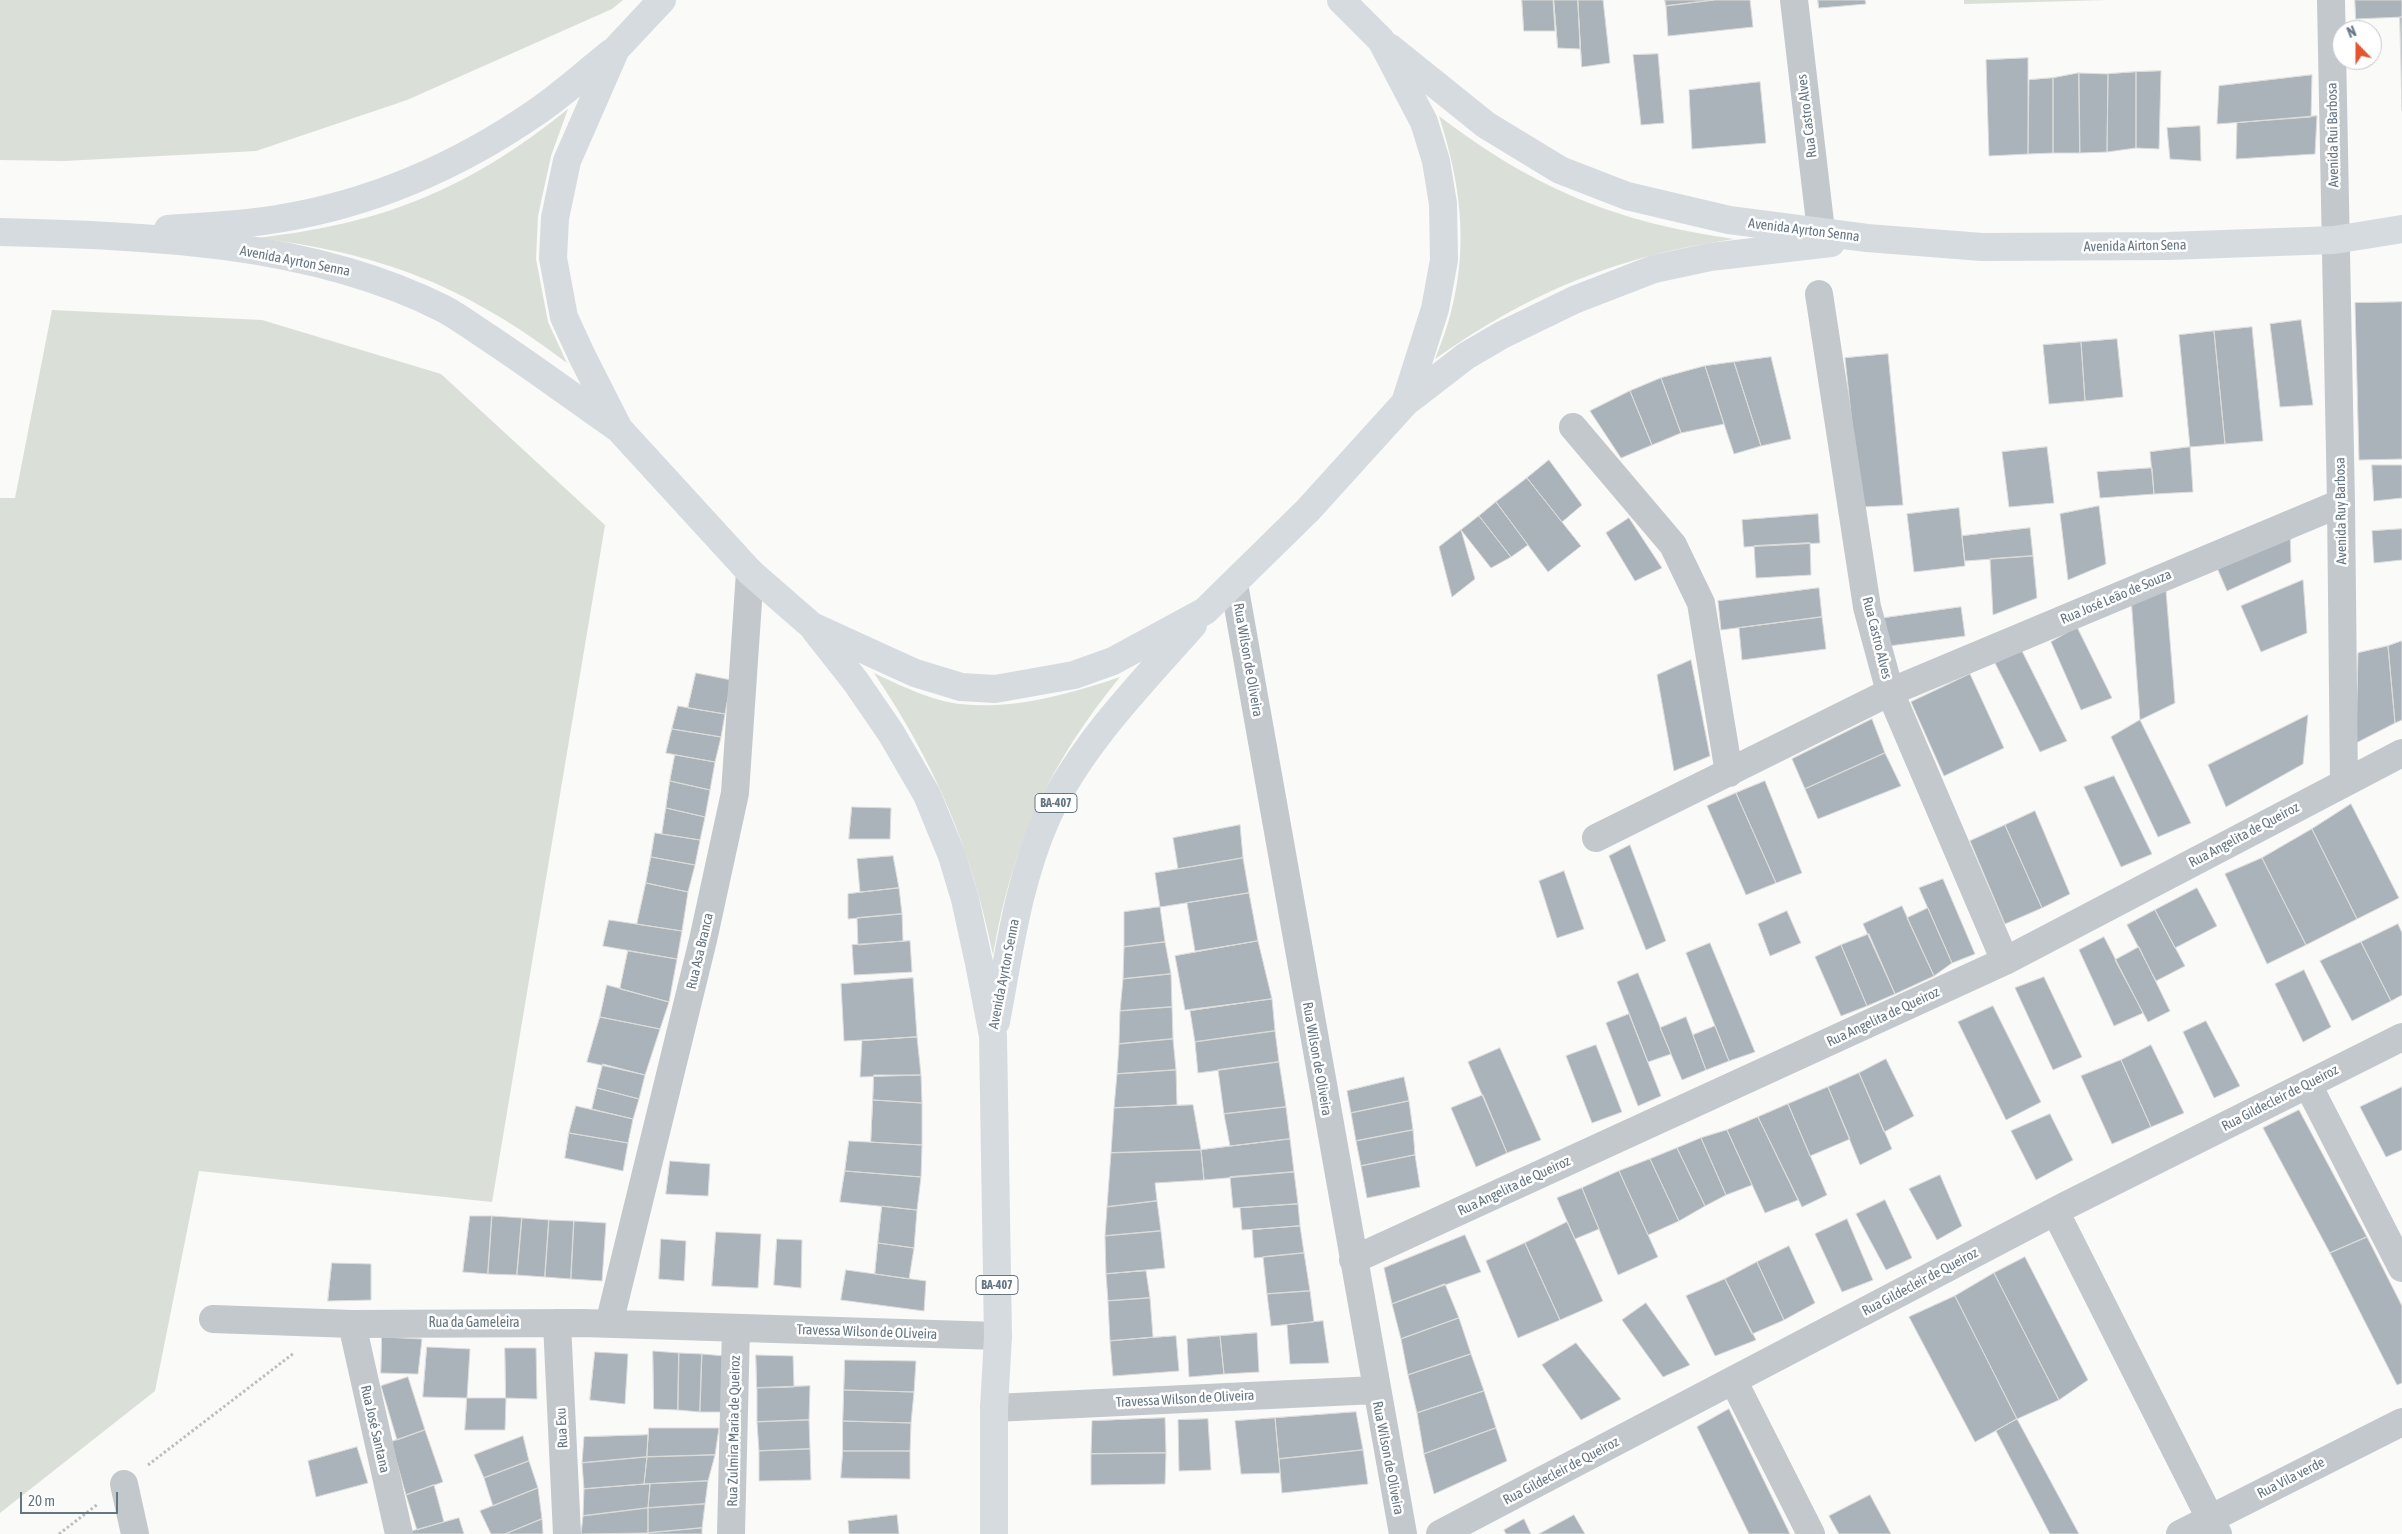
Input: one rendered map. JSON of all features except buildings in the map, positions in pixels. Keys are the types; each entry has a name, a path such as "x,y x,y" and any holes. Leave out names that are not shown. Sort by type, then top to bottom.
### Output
{"main road":[{"path":"662,0 616,49 567,161 555,218 553,258 564,317 619,429 750,572 812,626 915,673 961,687 996,689 1074,675 1113,661 1205,611 1308,510 1405,403 1435,309 1444,260 1443,204 1436,161 1424,122 1381,40 1341,0"},
{"name":"Avenida Ayrton Senna","path":"1381,40 1486,125 1560,170 1627,196 1680,210 1729,220 1867,238"},
{"name":"Avenida Ayrton Senna","path":"106,235 277,220 370,196 462,158 538,111 616,49"},
{"name":"Avenida Airton Sena","path":"1867,238 1982,247 2168,246 2334,240 2402,229"},
{"name":"Avenida Ayrton Senna","path":"0,232 106,235 223,247 326,264 399,288 446,310 502,346 619,429"},
{"name":"Avenida Ayrton Senna","path":"1405,403 1466,356 1502,335 1574,300 1654,269 1710,257 1867,238"},
{"name":"Avenida Ayrton Senna","path":"993,1036 1019,899 1048,816 1089,745 1205,611"},
{"name":"Avenida Ayrton Senna","path":"812,626 856,682 891,733 927,795 952,856 964,899 993,1036"},
{"name":"BA-407","path":"993,1036 998,1336 994,1408 994,1534"}],"street":[{"name":"Rua Castro Alves","path":"1794,0 1820,231"},
{"name":"Avenida Rui Barbosa","path":"2331,0 2334,240"},
{"name":"Avenida Ruy Barbosa","path":"2334,240 2341,502 2344,783"},
{"name":"Rua Castro Alves","path":"1819,294 1867,606 1890,692 2005,961"},
{"path":"1572,427 1673,546 1701,603 1728,772"},
{"name":"Rua José Leão de Souza","path":"1596,838 1890,692 2341,502"},
{"name":"Rua Asa Branca","path":"609,1324 703,940 736,793 750,572"},
{"name":"Rua Wilson de Oliveira","path":"1234,584 1402,1534"},
{"name":"Rua Angelita de Queiroz","path":"1353,1260 2005,961 2402,753"},
{"name":"Rua Gildecleir de Queiroz","path":"1440,1534 2055,1211 2402,1037"},
{"path":"2308,1085 2402,1268"},
{"path":"2055,1211 2214,1526"},
{"name":"Rua da Gameleira","path":"213,1319 342,1324 557,1323 736,1328"},
{"name":"Rua Exu","path":"557,1323 568,1534"},
{"name":"Rua José Santana","path":"342,1324 399,1534"},
{"name":"Travessa Wilson de OLiveira","path":"736,1328 998,1336"},
{"name":"Rua Zulmira Maria de Queiroz","path":"731,1534 736,1328"},
{"path":"1733,1380 1811,1534"},
{"name":"Travessa Wilson de Oliveira","path":"994,1408 1376,1390"},
{"name":"Rua Vila verde","path":"2180,1534 2214,1526 2402,1422"},
{"path":"124,1484 135,1534"}],"path":[{"path":"58,1534 342,1324"}],"shaded area":[{"path":"0,0 623,0 612,9 407,100 256,151 64,161 0,160"},
{"path":"1964,0 2106,0 1964,4"},
{"path":"568,109 551,156 538,216 536,259 548,322 567,363 494,313 420,277 343,253 301,244 256,238 302,232 344,223 384,212 422,198 459,181 495,161"},
{"path":"1439,116 1474,142 1509,164 1543,183 1578,198 1614,212 1651,223 1734,239 1652,255 1577,280 1506,314 1435,359 1448,324 1457,286 1461,237 1457,189"},
{"path":"52,310 262,320 441,374 605,525 492,1202 199,1171 155,1391 0,1513 0,498 15,498"},
{"path":"874,673 938,700 980,705 1021,703 1061,695 1120,677 1095,709 1073,742 1037,807 1011,877 993,955 974,878 948,808 915,740"}]}
